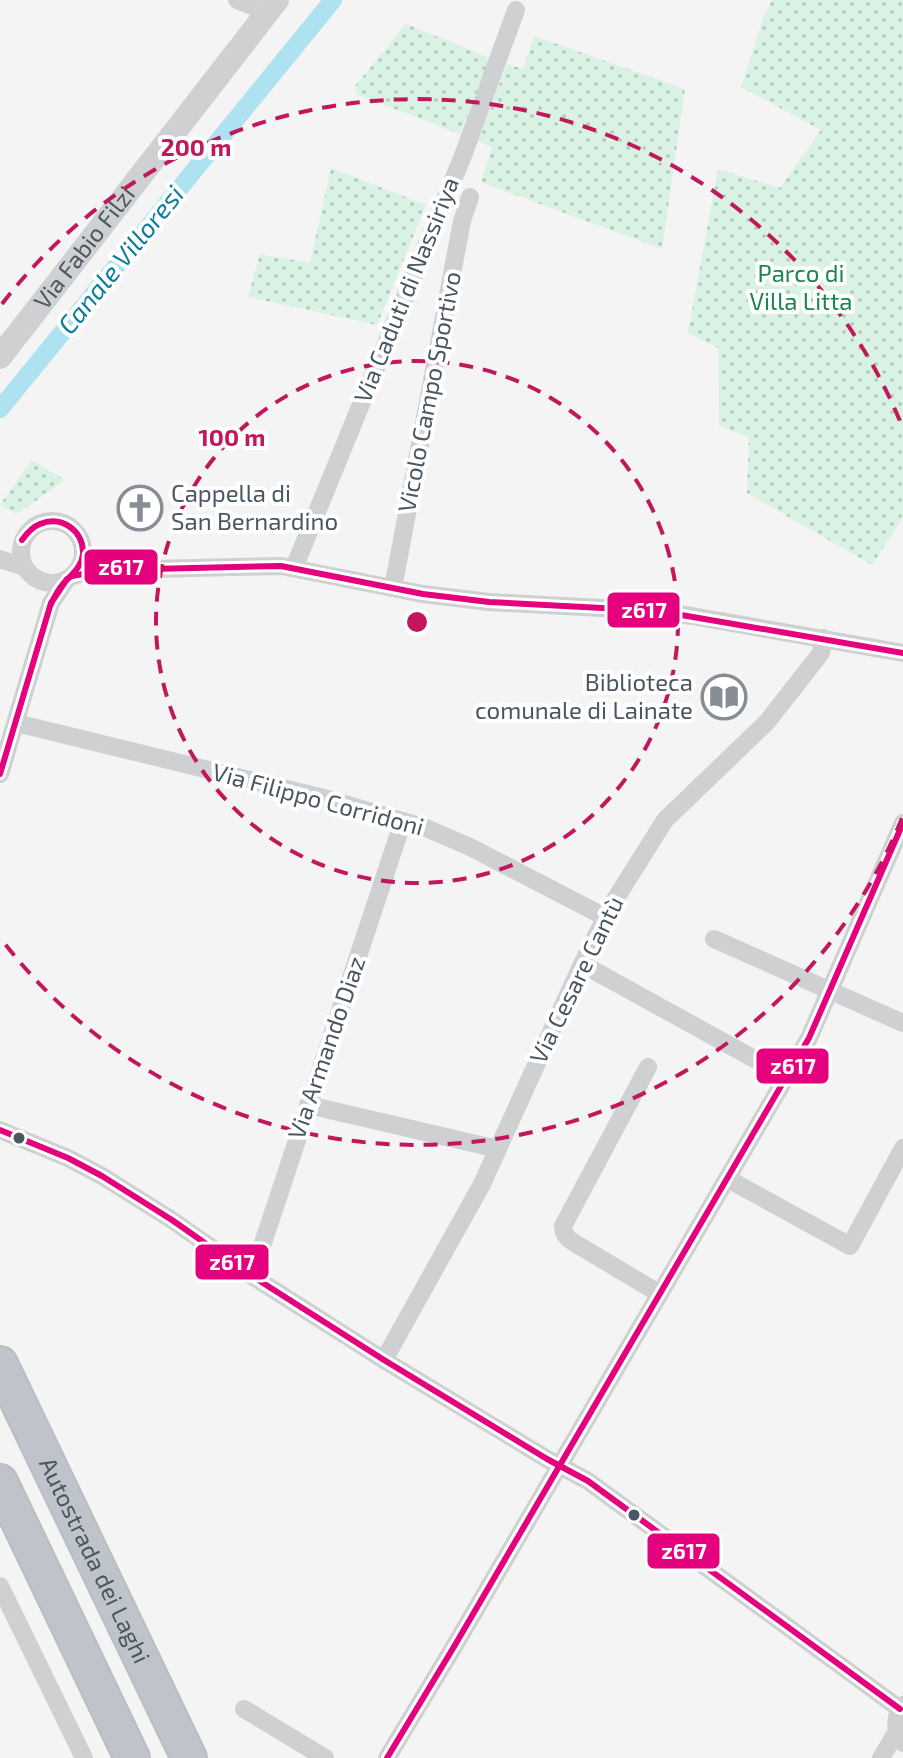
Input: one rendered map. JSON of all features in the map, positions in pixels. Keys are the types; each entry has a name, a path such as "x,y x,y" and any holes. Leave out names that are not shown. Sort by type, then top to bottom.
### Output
{"highway":[{"name":"Autostrada dei Laghi","path":"0,1364 189,1758"},
{"name":"Autostrada dei Laghi","path":"0,1482 132,1758"}],"street":[{"path":"237,0 255,7 271,8"},
{"name":"Via Fabio Filzi","path":"3,350 271,8"},
{"name":"Via Caduti di Nassiriya","path":"294,568 464,153 516,10"},
{"name":"Vicolo Campo Sportivo","path":"393,588 462,221 470,197"},
{"path":"121,567 87,572 56,583 40,581 24,567 20,556 22,540 34,526 56,521 72,528 82,543 113,565 121,567 294,568 423,594 489,602 658,611 903,653"},
{"path":"0,547 22,540"},
{"path":"0,774 5,742 16,723 51,603 82,561 82,543"},
{"path":"0,559 24,567"},
{"name":"Via Cesare Cantù","path":"384,1360 482,1184 605,917 665,820 767,722 821,653 823,638"},
{"name":"Via Filippo Corridoni","path":"16,723 324,798 426,828 470,847 605,917"},
{"name":"Via Armando Diaz","path":"252,1276 403,821"},
{"path":"387,1758 809,1038 903,823"},
{"path":"714,939 903,1023"},
{"path":"582,964 787,1077"},
{"path":"648,1067 563,1226 563,1233 660,1294"},
{"path":"308,1105 498,1149"},
{"path":"0,1130 68,1158 102,1176 384,1360 588,1481 901,1707 897,1717 901,1741 884,1758"},
{"path":"728,1179 850,1246 903,1148"},
{"path":"0,1586 84,1758"},
{"path":"244,1709 325,1758"}],"green space":[{"name":"Parco di Villa Litta","path":"772,0 903,0 903,517 872,565 747,493 749,437 719,426 718,348 688,333 718,169 780,188 821,130 741,87"},
{"path":"406,24 490,58 460,134 356,94 355,86"},
{"path":"534,36 685,89 662,249 481,182 492,147 478,141 507,64 523,69"},
{"path":"331,168 426,205 377,325 248,297 260,254 310,263"},
{"path":"32,460 65,480 17,514 0,505"}],"waterway":[{"name":"Canale Villoresi","path":"0,409 333,0"}],"transit line":[{"name":"z617","path":"22,540 35,527 48,522 64,523 80,538 81,563 59,589 50,606"},
{"name":"z617","path":"0,774 51,603 72,576 121,567 281,566 423,594 489,602 658,611 903,653"},
{"name":"z617","path":"387,1758 809,1038 903,823"},
{"name":"z617","path":"0,1130 68,1158 102,1176 384,1360 588,1481 900,1709"}],"place":[{"name":"Cappella di San Bernardino","path":"140,508"},
{"name":"Biblioteca comunale di Lainate","path":"724,697"}]}
